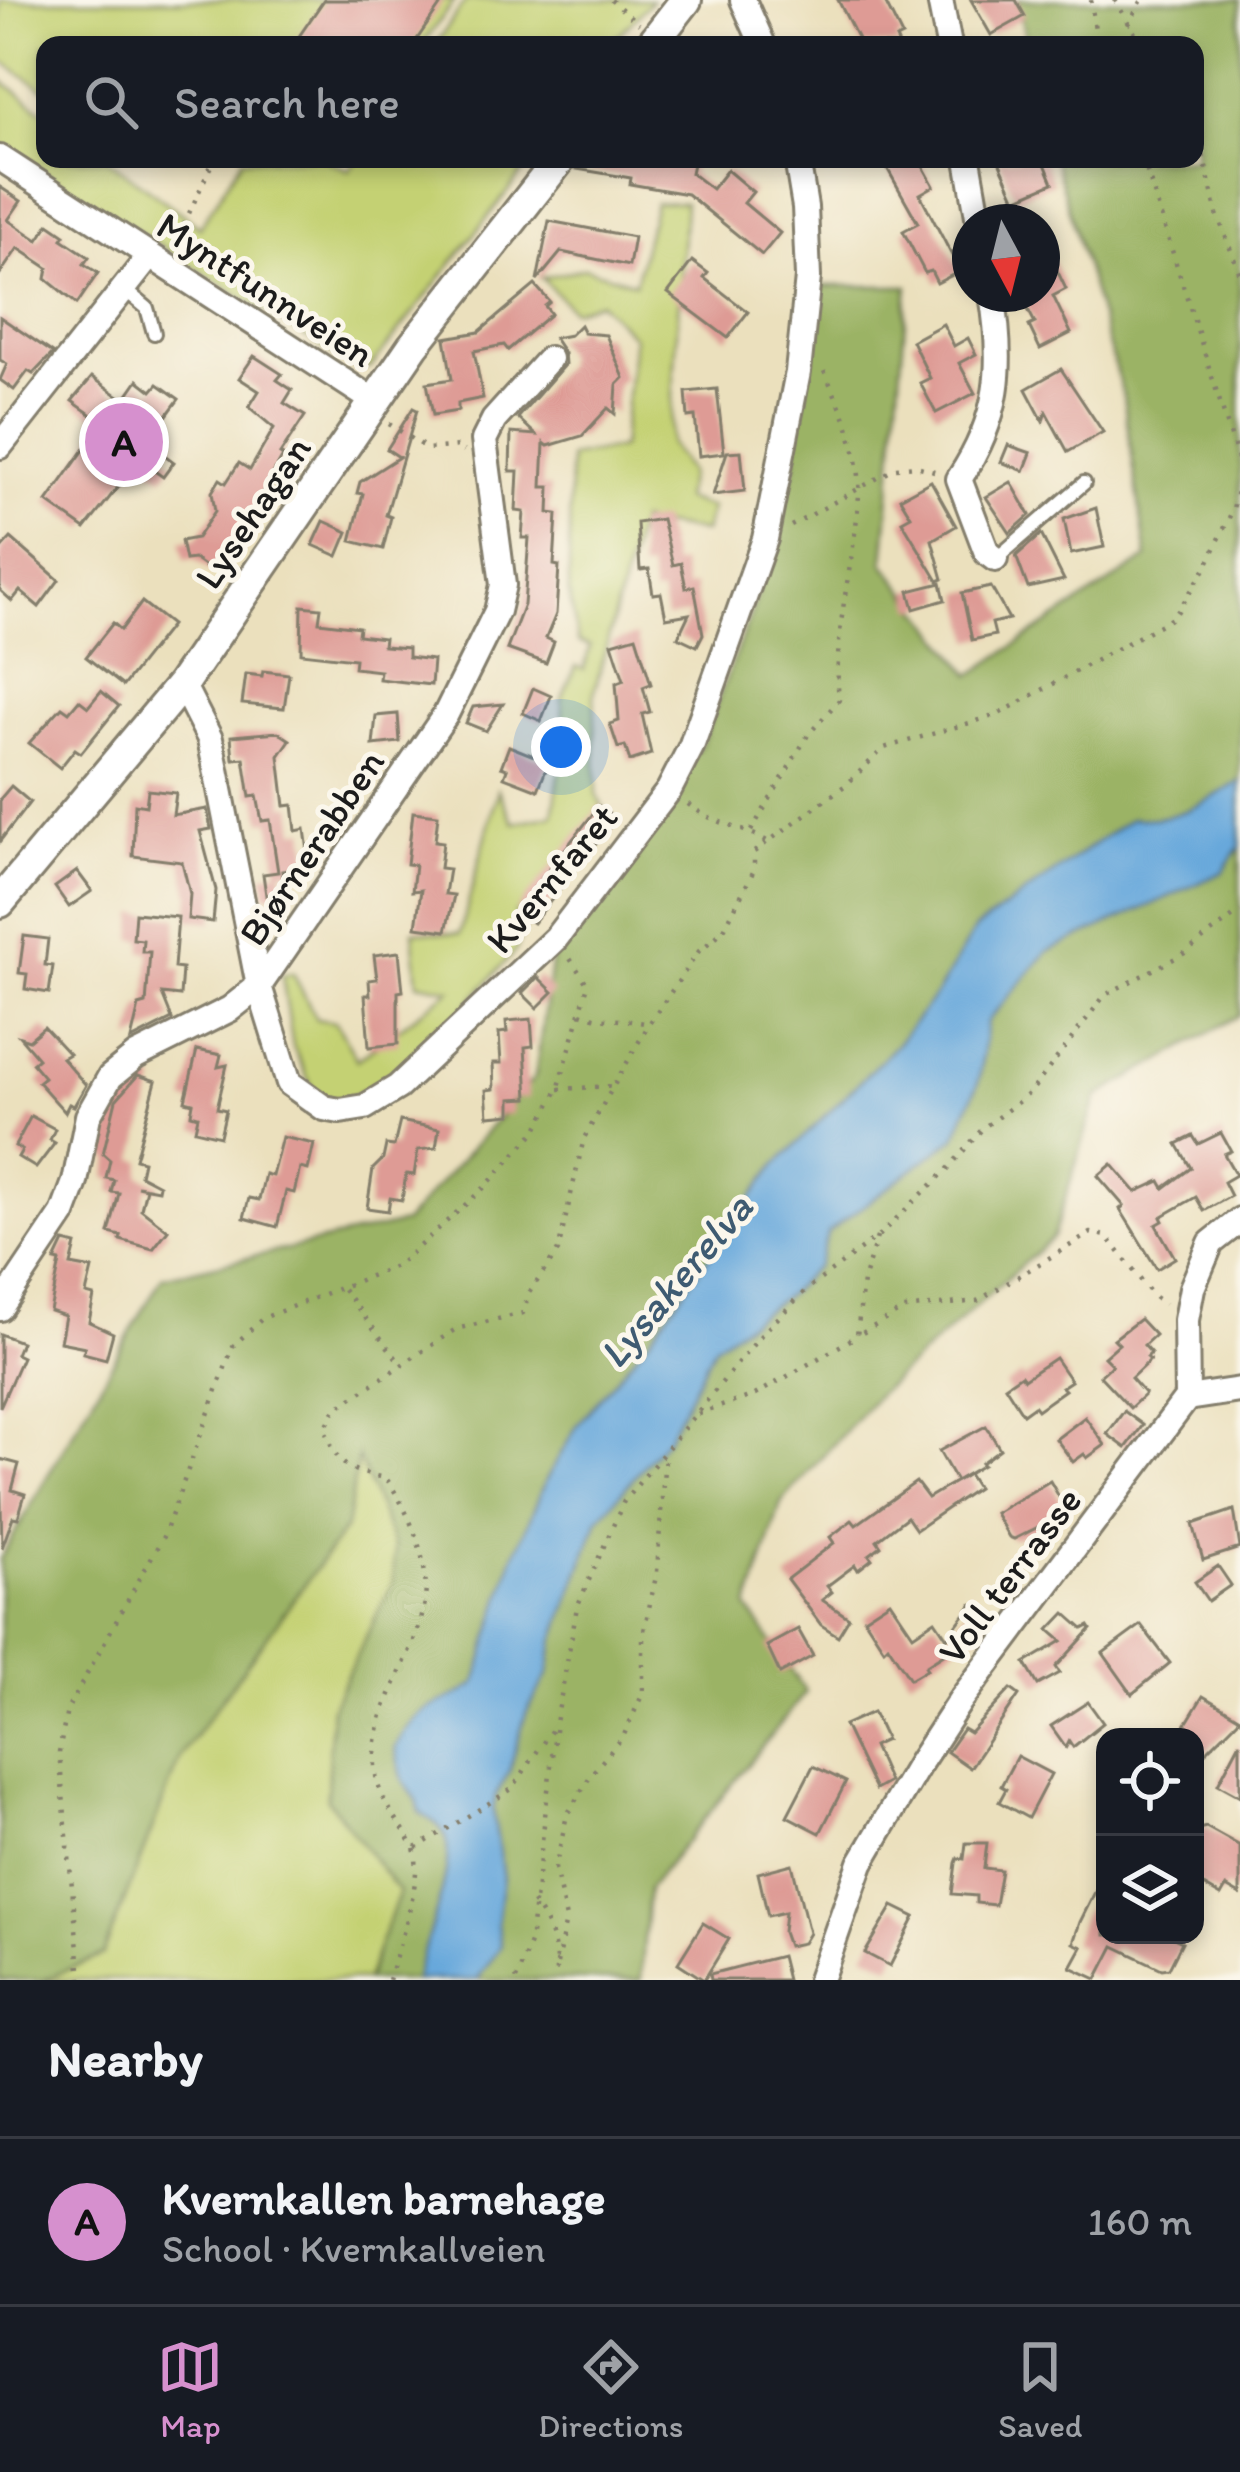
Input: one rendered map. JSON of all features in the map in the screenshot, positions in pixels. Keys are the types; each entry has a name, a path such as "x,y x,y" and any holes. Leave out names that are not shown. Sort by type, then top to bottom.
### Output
{"street":[{"path":"645,34 686,0"},
{"path":"743,0 759,36"},
{"path":"940,0 947,36"},
{"name":"Myntfunnveien","path":"0,158 372,406"},
{"name":"Lysehagan","path":"0,902 182,684 453,292 553,168"},
{"name":"Kvernfaret","path":"182,684 210,739 260,986 291,1086 324,1108 364,1107 398,1088 556,938 669,790 691,747 765,539 805,326 808,247 798,168"},
{"path":"970,168 976,204"},
{"path":"0,446 124,289 155,262"},
{"path":"995,312 992,420 959,478 987,553 995,560"},
{"name":"Bjørnerabben","path":"0,1308 63,1214 88,1116 110,1077 136,1056 230,1009 260,986 446,714 496,611 502,585 484,440 494,420 549,358"},
{"path":"1240,1220 1211,1243 1199,1264 1186,1320 1186,1398 1240,1390"},
{"name":"Voll terrasse","path":"820,1980 861,1863 919,1764 960,1701 1186,1398"}],"lane":[{"path":"124,289 147,308 154,333"},
{"path":"995,560 1084,483"}],"path":[{"path":"611,0 645,34"},
{"path":"1091,0 1096,36"},
{"path":"1115,0 1136,36"},
{"path":"1128,25 1142,0"},
{"path":"1204,158 1217,214 1240,274"},
{"path":"155,262 209,168"},
{"path":"1146,168 1240,465"},
{"path":"751,832 808,735 839,700 836,668 860,490 847,420 823,369"},
{"path":"372,406 428,449 459,446"},
{"path":"765,539 896,468 916,466 959,478"},
{"path":"388,1980 416,1877 415,1849 376,1789 375,1755 379,1720 424,1614 423,1577 410,1513 386,1478 353,1472 334,1456 325,1429 335,1408 457,1329 524,1313 529,1293 559,1251 584,1138 649,1024 699,951 723,931 754,870 754,852 847,784 884,748 997,716 1174,617 1207,566 1233,508 1240,476"},
{"path":"669,790 724,827 751,832 769,842"},
{"path":"516,1980 530,1943 556,1723 577,1606 624,1501 762,1334 806,1290 877,1237 983,1128 1030,1093 1105,995 1185,952 1240,911"},
{"path":"81,1980 59,1753 67,1710 165,1533 233,1346 263,1318 398,1265 484,1187 536,1131 558,1090 588,985 556,938"},
{"path":"581,1012 602,1021 630,1019 649,1024"},
{"path":"558,1090 613,1086"},
{"path":"698,1414 755,1395 904,1309 977,1301 1091,1233 1107,1236 1153,1296 1186,1320"},
{"path":"857,1336 863,1280 877,1237"},
{"path":"343,1289 401,1364"},
{"path":"555,1980 566,1919 555,1868 567,1815 592,1772 623,1737 643,1693 643,1635 657,1572 665,1453"},
{"path":"415,1849 512,1789 556,1723"},
{"path":"532,1900 552,1929 557,1964"}],"green space":[{"path":"0,0 455,0 429,36 36,36 36,84 0,60"},
{"path":"466,0 652,0 618,36 441,36"},
{"path":"1017,0 1240,0 1240,1015 1097,1097 1053,1237 878,1394 781,1503 748,1608 806,1692 648,1889 641,1980 366,1980 399,1892 327,1799 331,1708 393,1582 394,1547 358,1457 346,1527 181,1755 103,1955 43,1980 0,1980 0,1559 162,1277 404,1223 535,1077 554,943 701,745 753,608 795,467 798,372 821,286 908,286 884,563 971,675 1147,558 1123,395 1057,168 1204,168 1204,36 1025,36"},
{"path":"0,79 36,106 36,168 0,145"},
{"path":"37,168 119,168 200,227 236,168 526,168 371,367 356,369"},
{"path":"685,202 670,444 689,473 684,499 711,508 704,532 639,521 594,693 597,795 604,810 515,914 526,924 516,950 455,1019 386,1080 346,1100 318,1100 293,1047 282,975 293,973 316,1019 336,1022 357,1060 451,989 418,983 413,931 460,934 498,790 514,823 553,815 564,744 562,698 576,666 584,669 590,646 578,642 569,593 570,457 621,448 634,337 599,302 572,310 542,278 585,268 635,283 655,203"},
{"path":"357,1454 395,1547 393,1582 331,1708 327,1798 400,1892 366,1980 43,1980 103,1954 181,1755 346,1527"}],"water":[{"path":"1240,781 1240,846 1223,872 1047,952 987,1022 979,1080 955,1138 828,1232 817,1266 787,1295 715,1345 668,1437 598,1520 554,1642 549,1673 526,1714 509,1772 496,1795 493,1810 503,1878 497,1924 501,1946 477,1980 415,1980 448,1854 442,1830 420,1813 403,1781 395,1748 422,1713 476,1684 512,1561 547,1478 578,1424 652,1335 774,1167 896,1045 937,993 975,929 1131,818 1175,814"}],"building":[{"path":"324,0 444,0 419,36 299,36"},
{"path":"838,0 884,0 902,36 856,36"},
{"path":"971,0 1016,0 1025,16 991,35"},
{"path":"692,168 691,173 712,189 727,170 753,192 744,203 780,233 762,255 687,194 577,169"},
{"path":"887,168 924,168 934,186 920,194 952,256 952,275 937,283 931,271 925,273 903,231 918,223"},
{"path":"1002,168 1047,168 1053,183 1016,199"},
{"path":"0,187 21,201 8,220 38,240 49,224 89,257 84,264 98,273 77,304 46,279 48,268 18,248 0,274"},
{"path":"549,221 634,237 629,266 561,252 537,281"},
{"path":"692,261 708,273 704,278 748,312 728,338 668,293"},
{"path":"535,285 550,302 545,306 551,314 508,350 504,345 474,351 483,398 458,403 458,411 433,415 427,383 452,379 445,338 479,332"},
{"path":"1060,310 1071,333 1040,349 1029,326 1035,323 1029,312"},
{"path":"0,317 53,353 33,374 28,371 14,390 0,380 7,364 0,360"},
{"path":"943,324 954,346 968,338 976,354 959,363 975,393 936,413 920,383 930,378 912,341"},
{"path":"580,325 584,333 606,335 624,378 617,385 615,414 608,408 582,436 548,446 544,443 542,487 550,487 549,513 557,514 554,565 559,566 556,614 546,638 554,642 546,663 507,649 524,605 529,538 522,538 524,512 516,511 518,471 510,471 511,433 536,435 518,418 565,364 554,338 570,335"},
{"path":"254,356 282,374 277,380 292,390 284,403 305,416 280,454 256,511 211,571 194,559 185,560 181,541 197,538 215,511 212,492 220,479 226,483 239,463 250,470 274,428 249,407 259,391 239,378"},
{"path":"1061,369 1103,432 1068,452 1046,412 1043,421 1026,389"},
{"path":"92,377 124,400 138,380 152,391 158,384 179,399 147,442 174,462 163,477 139,460 85,529 47,502 103,423 72,401"},
{"path":"717,389 724,453 699,456 695,416 688,417 686,392"},
{"path":"413,408 417,410 386,515 391,517 383,549 351,541 363,494 357,493 360,482 399,457 387,449"},
{"path":"1008,445 1031,453 1024,471 1001,462"},
{"path":"741,451 745,491 713,495 727,452"},
{"path":"931,481 956,526 932,540 943,579 938,581 902,521 911,516 900,498"},
{"path":"1011,482 1030,515 1010,533 986,497"},
{"path":"1096,508 1104,547 1071,554 1064,519"},
{"path":"662,519 673,565 681,563 686,588 694,586 703,634 697,646 678,637 689,614 666,618 661,593 653,594 649,569 640,570 637,523"},
{"path":"324,521 348,532 338,556 313,545"},
{"path":"1041,534 1064,580 1028,588 1016,556"},
{"path":"11,538 59,580 39,607 20,591 12,601 0,590 0,550"},
{"path":"941,583 945,600 914,609 909,591"},
{"path":"991,587 1009,619 992,623 995,635 972,640 962,593"},
{"path":"142,602 171,625 123,686 86,657 113,623 121,630"},
{"path":"302,606 321,608 319,622 359,627 358,635 384,638 383,646 408,648 408,657 433,660 431,685 379,679 380,671 354,668 355,659 301,653"},
{"path":"636,636 651,684 643,687 650,712 642,714 651,754 630,761 625,746 618,748 610,724 619,721 616,683 624,680 612,643"},
{"path":"263,671 289,674 284,708 242,704 246,674 262,676"},
{"path":"533,688 551,696 541,721 523,713"},
{"path":"101,691 119,706 81,753 75,749 60,768 29,743 62,707 69,712 79,700 88,707"},
{"path":"503,704 486,731 466,723 473,707"},
{"path":"398,714 400,742 373,745 376,716"},
{"path":"278,732 290,740 279,756 285,806 293,805 296,831 305,829 310,866 282,871 285,893 266,895 263,874 278,872 270,820 262,821 257,796 250,797 244,758 233,759 231,736"},
{"path":"509,746 549,762 538,790 504,777 507,769 501,767"},
{"path":"11,786 30,802 0,841 0,799"},
{"path":"148,790 176,793 173,815 207,809 211,829 200,831 216,890 213,922 188,919 190,894 182,862 133,856 135,804 146,806"},
{"path":"599,806 616,819 533,923 516,911"},
{"path":"413,812 438,815 435,841 443,842 440,868 449,869 445,894 454,895 446,931 416,927 421,890 412,891 415,865 407,864"},
{"path":"77,871 92,891 69,907 55,887"},
{"path":"135,913 178,917 174,968 182,969 180,996 162,994 172,1019 131,1040 139,1006 146,1004 150,952 142,952 143,940 133,939"},
{"path":"24,936 48,939 45,965 53,966 49,993 25,989 27,974 19,973"},
{"path":"399,952 403,991 398,992 398,1044 369,1047 365,995 370,995 369,980 377,979 374,955"},
{"path":"538,977 553,992 537,1008 522,993"},
{"path":"531,1019 533,1046 525,1047 528,1098 511,1099 511,1114 488,1116 486,1090 494,1089 493,1063 501,1063 499,1033 507,1032 506,1021"},
{"path":"44,1027 69,1054 62,1058 86,1085 65,1112 38,1082 44,1077 32,1063 38,1058 20,1037 29,1040"},
{"path":"197,1050 221,1055 218,1067 227,1065 217,1108 226,1110 220,1136 195,1130 198,1116 191,1114 193,1103 185,1101"},
{"path":"138,1075 156,1081 135,1159 143,1161 140,1175 159,1185 158,1190 137,1186 146,1188 141,1209 168,1230 153,1249 109,1233 119,1193 111,1192 114,1180 106,1178 110,1160 103,1154 116,1100"},
{"path":"31,1116 55,1129 50,1140 55,1143 36,1168 18,1157 22,1150 15,1146"},
{"path":"400,1121 439,1129 436,1148 418,1150 414,1175 406,1174 402,1200 390,1198 388,1211 367,1208 373,1169 383,1159 386,1145 394,1146"},
{"path":"1221,1133 1231,1151 1224,1154 1236,1175 1224,1182 1231,1196 1204,1211 1196,1197 1161,1217 1163,1221 1156,1225 1175,1258 1157,1269 1120,1209 1124,1206 1098,1176 1112,1164 1136,1192 1160,1181 1164,1188 1191,1168 1177,1144 1193,1136 1198,1144"},
{"path":"282,1137 314,1144 308,1170 300,1168 294,1193 286,1191 277,1227 244,1218 249,1198 259,1200 265,1174 272,1176"},
{"path":"64,1242 76,1245 71,1265 92,1269 86,1294 94,1296 89,1322 113,1333 106,1359 83,1353 85,1347 60,1342 65,1316 50,1311 60,1262 55,1261"},
{"path":"1140,1319 1155,1335 1144,1345 1150,1360 1131,1378 1145,1394 1130,1408 1100,1376 1112,1365 1104,1357 1119,1344 1114,1339"},
{"path":"0,1334 21,1342 16,1354 22,1357 0,1407"},
{"path":"1055,1358 1071,1381 1037,1410 1034,1406 1023,1414 1005,1386"},
{"path":"1124,1411 1143,1425 1126,1448 1107,1434"},
{"path":"1085,1417 1105,1445 1073,1462 1056,1439"},
{"path":"986,1426 1000,1449 956,1481 939,1451"},
{"path":"0,1459 19,1464 12,1490 25,1494 2,1548"},
{"path":"968,1474 977,1488 916,1530 907,1517 877,1540 881,1546 869,1555 872,1559 858,1570 855,1565 827,1586 832,1592 822,1600 849,1618 838,1636 821,1625 787,1579 834,1543 830,1537 852,1520 856,1525 916,1482 928,1498"},
{"path":"1050,1481 1066,1509 1064,1514 1014,1539 1009,1537 995,1513"},
{"path":"1234,1510 1240,1548 1203,1560 1193,1524"},
{"path":"1218,1566 1231,1585 1208,1601 1195,1582"},
{"path":"890,1601 913,1635 935,1620 947,1638 972,1604 991,1618 978,1636 910,1679 864,1618"},
{"path":"1065,1613 1083,1629 1091,1629 1056,1667 1060,1673 1038,1685 1025,1663 1062,1641 1049,1630"},
{"path":"1141,1625 1170,1663 1132,1694 1103,1653"},
{"path":"798,1629 813,1656 780,1674 767,1646"},
{"path":"1011,1689 1019,1695 970,1768 947,1752 963,1729 970,1733"},
{"path":"1203,1696 1240,1718 1204,1754 1204,1728 1183,1728"},
{"path":"1088,1702 1103,1723 1073,1747 1069,1741 1066,1747 1051,1726"},
{"path":"873,1712 886,1740 873,1746 889,1782 875,1790 844,1725"},
{"path":"1240,1742 1240,1796 1218,1784"},
{"path":"1017,1756 1051,1774 1028,1818 999,1802 1006,1789 1001,1786"},
{"path":"813,1766 846,1782 820,1833 787,1816"},
{"path":"1204,1828 1240,1846 1240,1895 1226,1887 1221,1896 1204,1886"},
{"path":"966,1843 987,1843 984,1868 1001,1870 995,1905 976,1903 976,1896 952,1894 956,1863 964,1859"},
{"path":"792,1864 809,1933 803,1943 788,1946 783,1932 785,1912 768,1916 758,1873"},
{"path":"1096,1890 1096,1944 1181,1944 1169,1968 1162,1969 1114,1946 1097,1979 1071,1967 1082,1947 1073,1943"},
{"path":"893,1906 915,1917 890,1966 865,1953"},
{"path":"703,1923 729,1939 704,1980 678,1963"},
{"path":"781,1956 787,1980 711,1980 710,1974"}],"place":[{"name":"Kvernkallen barnehage","path":"124,442"}],"water label":[{"name":"Lysakerelva","path":"675,1280"}]}
